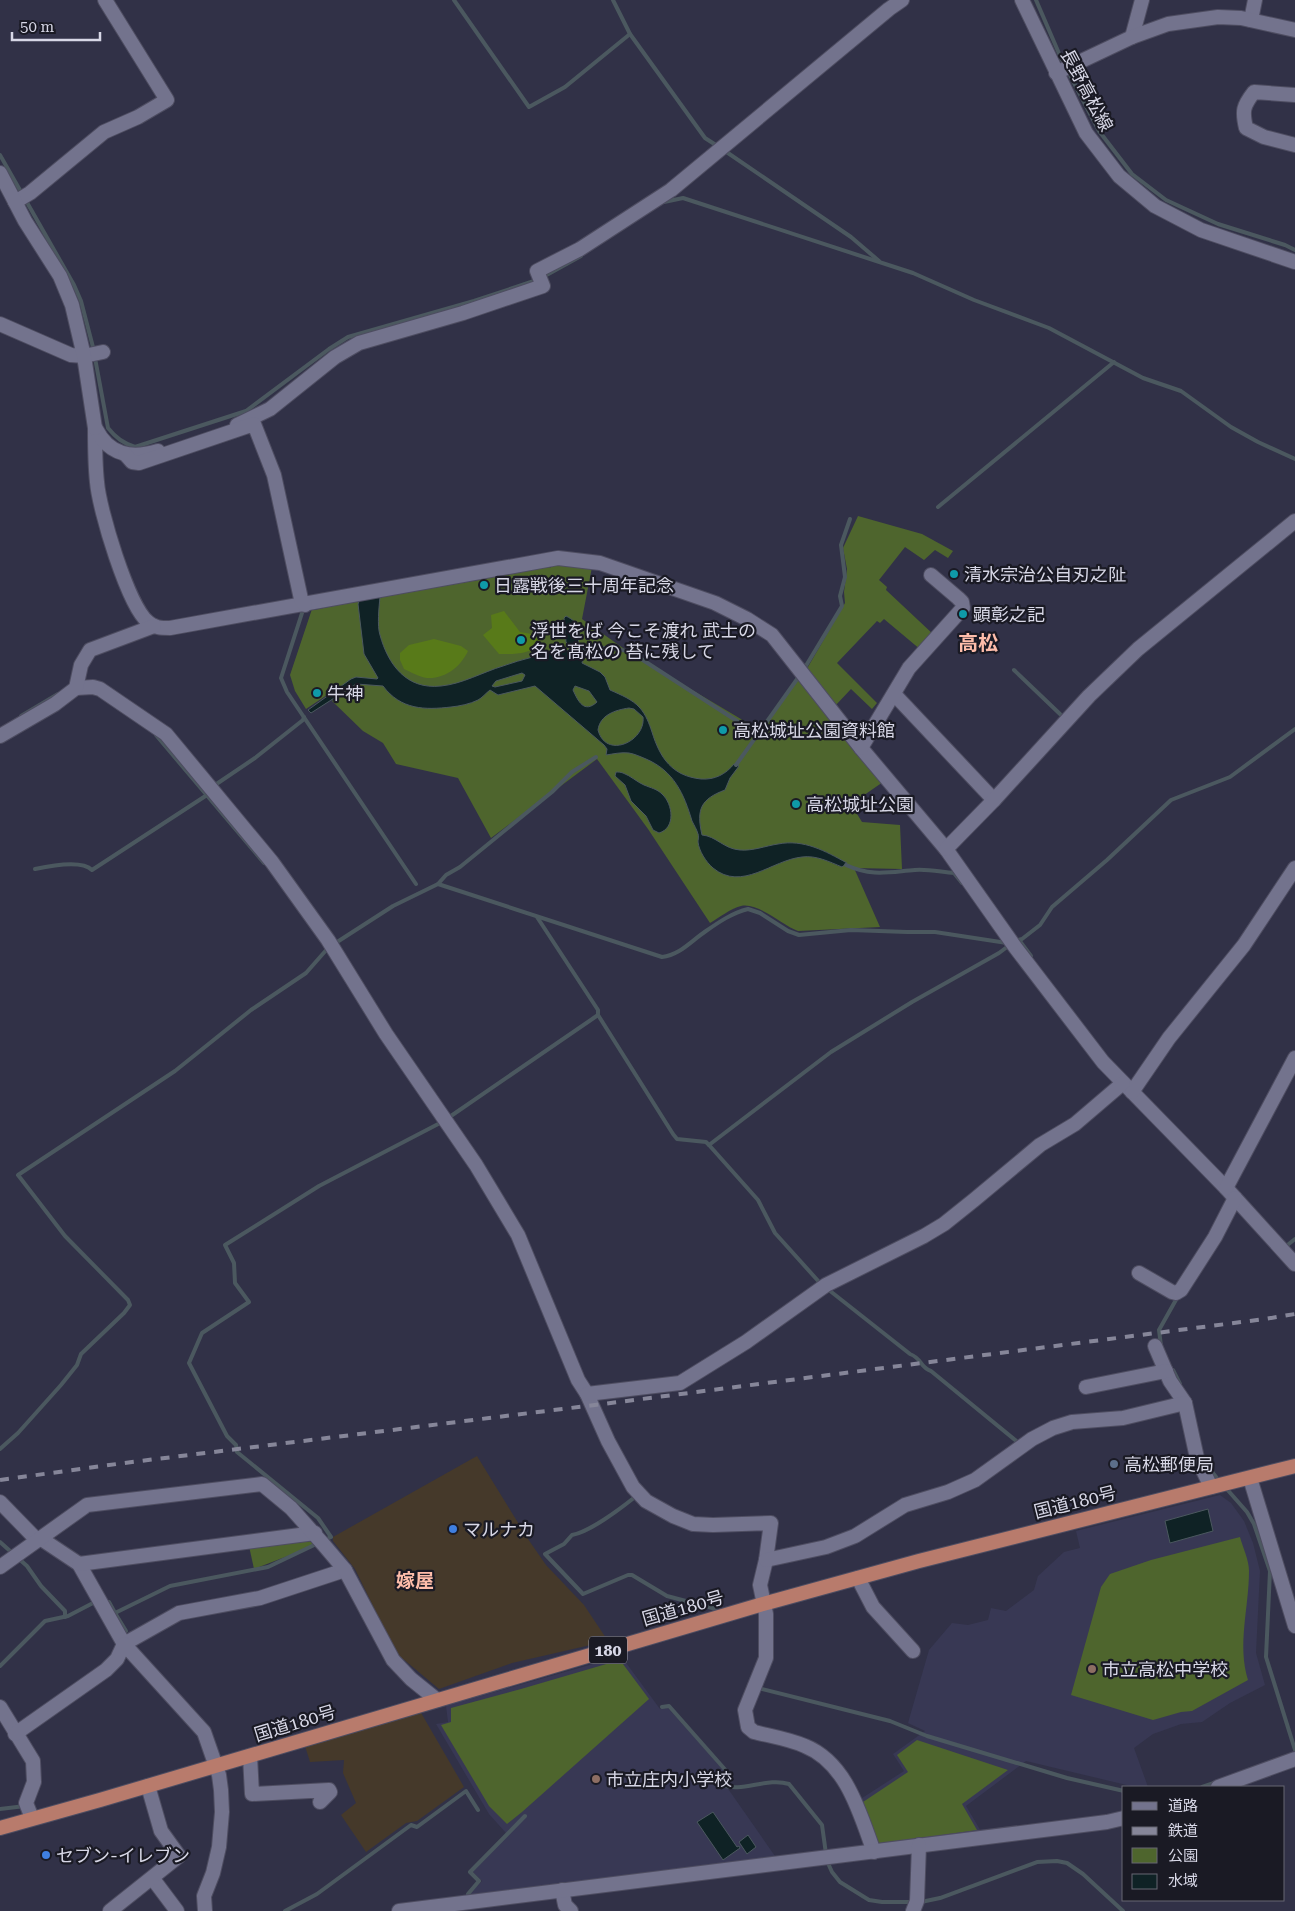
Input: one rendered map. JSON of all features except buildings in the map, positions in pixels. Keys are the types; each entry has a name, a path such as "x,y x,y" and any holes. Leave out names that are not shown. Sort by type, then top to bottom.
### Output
{"highway":[{"name":"国道180号","path":"0,1828 29,1810 148,1786 763,1604 1295,1466"}],"street":[{"path":"14,197 104,132 138,118 167,100 105,0"},
{"path":"95,428 101,440 108,446 125,454 143,456 250,420 270,409 335,357 359,343 463,313 542,286 537,271 580,249 671,190 882,14 902,0"},
{"name":"長野高松線","path":"1022,0 1063,69 1086,133 1119,176 1155,206 1201,230 1295,262"},
{"path":"1132,36 1142,0"},
{"path":"1250,20 1255,0"},
{"path":"1063,69 1132,36 1168,24 1218,17 1250,20 1295,30"},
{"path":"1295,95 1254,92 1244,104 1243,116 1246,128 1264,137 1295,145"},
{"path":"0,173 60,276 76,318 94,354 97,484 103,514 128,589 142,615 154,626"},
{"path":"0,324 71,355 94,354"},
{"path":"125,454 132,462 139,462 254,424 290,399 301,383"},
{"path":"254,424 274,474 301,599 305,605"},
{"path":"946,849 1084,702 1138,649 1295,521"},
{"path":"76,688 81,665 90,650 154,626 170,628 558,558 600,563 715,603 747,619 772,635 861,748 946,849 1012,942 1103,1062 1131,1088 1229,1189 1295,1264"},
{"path":"861,748 909,668 963,608 962,602 931,574"},
{"path":"0,736 55,704 76,688 93,687 100,689 166,734 272,862 332,947 386,1034 446,1119 518,1236 578,1380 587,1394 608,1441 633,1487 646,1501 672,1516 692,1524 771,1523 766,1560 760,1585 766,1614 766,1658 745,1710 748,1727 754,1732 805,1745 828,1761 840,1775 856,1805 874,1852"},
{"path":"894,694 994,800"},
{"path":"587,1394 680,1382 746,1342 824,1286 944,1224 1040,1145 1131,1088 1244,944 1295,868"},
{"path":"1139,1273 1172,1292 1176,1293 1181,1290 1204,1256 1229,1189 1295,1058"},
{"path":"1155,1346 1185,1407 1197,1458 1219,1485"},
{"path":"1086,1387 1166,1371"},
{"path":"766,1560 826,1547 855,1536 905,1506 948,1492 975,1480 1032,1439 1053,1428 1072,1422 1123,1418 1185,1407"},
{"path":"1250,1478 1295,1626"},
{"path":"0,1567 87,1505 262,1484 292,1508 320,1540 344,1570 393,1660 411,1679 437,1700"},
{"path":"0,1502 38,1539 79,1564 124,1644 204,1732 216,1766 221,1790 222,1812 219,1847 213,1873 204,1896 205,1911"},
{"path":"79,1564 320,1540"},
{"path":"15,1734 106,1670 117,1659 124,1644 179,1613 260,1598 344,1570"},
{"path":"858,1578 873,1607 913,1651"},
{"path":"0,1707 33,1761 34,1782 29,1810"},
{"path":"250,1756 252,1794 329,1790 330,1792 320,1802"},
{"path":"1221,1786 1295,1759"},
{"path":"110,1911 153,1879 179,1856 161,1832 148,1786"},
{"path":"399,1911 874,1852 1122,1818"},
{"path":"915,1905 919,1845"},
{"path":"153,1879 177,1911"},
{"path":"562,1890 565,1905 571,1911"}],"shaded area":[{"path":"477,1456 546,1565 584,1605 608,1641 512,1663 439,1689 396,1653 355,1569 333,1541 333,1537"},
{"name":"市立高松中学校","path":"1220,1495 1231,1503 1244,1521 1253,1543 1260,1571 1256,1653 1265,1685 1230,1703 1202,1722 1181,1724 1153,1734 1134,1748 1148,1786 1131,1786 1026,1761 966,1806 982,1833 875,1846 859,1800 904,1771 893,1754 925,1731 908,1723 929,1650 952,1623 968,1625 988,1620 991,1608 1006,1611 1034,1590 1038,1576 1064,1552 1080,1548 1076,1531"},
{"name":"市立庄内小学校","path":"621,1656 660,1709 668,1708 724,1770 724,1783 777,1859 465,1899 482,1881 471,1870 504,1838 506,1833 489,1814 436,1724 448,1722 446,1706"},
{"path":"420,1711 464,1787 417,1821 406,1823 366,1852 341,1815 356,1803 343,1773 344,1760 310,1762 305,1746"}],"green space":[{"path":"858,516 922,534 953,551 948,558 935,550 924,560 905,547 879,580 887,587 886,590 934,635 921,650 884,619 880,623 877,621 837,663 877,703 872,709 851,689 835,706 805,672 845,603 844,592 847,569 843,548"},
{"name":"高松城址公園","path":"547,561 550,568 554,563 592,567 582,619 630,653 761,731 800,677 883,782 857,800 854,809 862,822 900,825 902,869 854,868 880,927 798,931 755,907 748,906 733,909 710,923 648,829 597,759 491,838 458,778 396,764 383,743 363,731 332,701 340,695 336,689 306,709 295,691 290,675 312,609"},
{"path":"504,611 520,632 532,634 541,642 527,652 499,654 483,635 492,628 491,615"},
{"path":"434,639 461,646 468,651 461,662 452,670 434,678 418,676 404,669 400,660 400,653 409,645"},
{"path":"1240,1537 1249,1567 1243,1639 1248,1680 1192,1711 1153,1720 1071,1695 1101,1587 1110,1574 1151,1560"},
{"path":"308,1539 316,1545 254,1569 249,1546"},
{"path":"620,1660 649,1699 507,1824 489,1806 441,1725 451,1722 451,1708"},
{"path":"917,1740 1008,1770 962,1804 977,1830 879,1844 863,1802 908,1772 897,1755"}],"water":[{"path":"380,597 379,631 388,656 400,673 408,679 418,684 429,686 457,683 525,659 562,649 568,651 570,647 566,642 564,618 566,616 574,621 578,627 578,644 585,650 582,663 600,672 605,677 610,690 630,700 640,708 647,719 663,758 675,770 691,777 706,779 720,776 734,764 739,766 730,778 725,790 710,797 702,806 700,826 702,835 740,850 797,843 822,850 847,863 842,867 818,858 802,857 791,859 746,876 724,875 713,868 703,856 698,842 698,835 681,793 664,770 646,759 629,753 606,755 607,749 604,745 535,686 498,695 490,690 475,701 454,707 423,708 414,707 398,700 383,686 356,684 311,713 308,710 351,679 356,677 378,678 364,654 358,604 360,599","holes":["522,673 525,675 522,681 492,686 496,681","575,686 589,691 597,702 588,707 582,705 573,690","624,709 634,709 643,717 642,726 632,740 625,744 609,744 602,739 598,730 599,725 609,714"]},
{"path":"616,772 626,774 641,784 660,792 666,798 671,815 668,826 664,830 659,833 653,830 646,816 631,801 625,785 615,776"},
{"path":"1208,1509 1213,1531 1170,1543 1165,1521"},
{"path":"713,1812 737,1847 739,1846 740,1848 723,1860 697,1822"},
{"path":"748,1835 756,1847 747,1854 739,1842"}],"waterway":[{"path":"454,0 529,107 565,87 630,34"},
{"path":"613,0 630,34 705,138 719,147"},
{"path":"1036,0 1061,58 1099,131 1132,174 1166,200 1218,224 1285,245 1295,250"},
{"path":"725,151 851,237 879,261"},
{"path":"0,155 74,285 81,301 94,351"},
{"path":"664,202 683,198 913,273 974,300 1049,328 1143,378 1181,391 1231,427 1295,459"},
{"path":"543,277 581,256"},
{"path":"95,358 108,428 120,440 135,447 246,411 348,337 474,301 537,280"},
{"path":"938,507 1114,362"},
{"path":"804,669 842,606 840,596 845,577 841,545 850,519"},
{"path":"303,610 281,678 287,692 416,884"},
{"path":"585,650 608,648 632,653 757,734"},
{"path":"1014,670 1060,714"},
{"path":"736,765 800,675"},
{"path":"21,716 58,694"},
{"path":"215,785 255,758 303,720 304,717"},
{"path":"1014,941 1022,939 1040,925 1052,907 1107,860 1171,800 1230,777 1295,729"},
{"path":"156,735 264,863"},
{"path":"438,884 446,875 460,867 552,792 572,772 596,757"},
{"path":"35,869 73,864 92,870 207,795"},
{"path":"846,865 855,869 872,872 930,870 954,873 962,883"},
{"path":"334,944 393,906 438,884 662,957 680,951 721,921 748,909 760,913 788,931 799,935 851,930 935,932 1007,943"},
{"path":"537,917 598,1010 598,1015 677,1139 706,1142 758,1200 775,1233 820,1283 917,1358 924,1367 1020,1444"},
{"path":"1019,940 1031,956"},
{"path":"709,1145 831,1052 912,1002 999,953 1007,947 1007,943"},
{"path":"0,1449 18,1433 61,1385 77,1365 81,1354 130,1305 128,1300 65,1236 18,1175 175,1071 251,1010 306,973 328,948"},
{"path":"448,1118 598,1015"},
{"path":"104,1602 109,1602 115,1613 170,1586 268,1567 331,1537 318,1518 237,1452 236,1445 227,1436 189,1363 202,1333 249,1302 235,1283 234,1263 225,1245 319,1186 442,1122"},
{"path":"1285,1247 1295,1239"},
{"path":"1161,1346 1159,1330 1177,1298"},
{"path":"1173,1370 1180,1384"},
{"path":"1209,1468 1220,1482"},
{"path":"1225,1487 1247,1512 1254,1524 1270,1571 1266,1657 1295,1750"},
{"path":"635,1497 604,1519 572,1535 564,1544 545,1554 583,1594 632,1575 667,1596 716,1609"},
{"path":"0,1542 27,1566 41,1586 65,1611 65,1617"},
{"path":"0,1666 45,1621 68,1616 93,1603 97,1603"},
{"path":"115,1613 126,1631"},
{"path":"758,1688 890,1721 927,1736 1067,1778 1122,1791"},
{"path":"662,1707 669,1706 729,1774 721,1785 737,1787 772,1782 789,1784 822,1825 827,1861 832,1872 840,1882 869,1900 914,1902"},
{"path":"1205,1786 1217,1782"},
{"path":"285,1911 317,1894 411,1825 417,1827 466,1791 478,1810"},
{"path":"0,1809 25,1806"},
{"path":"468,1894 479,1881 470,1872 525,1816"},
{"path":"921,1902 940,1898 1037,1862 1057,1861 1067,1863 1083,1874 1123,1911"}],"railway":[{"path":"0,1480 1295,1314"}],"place":[{"name":"清水宗治公自刃之阯","path":"954,574"},
{"name":"日露戦後三十周年記念","path":"484,585"},
{"name":"顕彰之記","path":"963,614"},
{"name":"浮世をば 今こそ渡れ 武士の 名を髙松の 苔に残して","path":"521,640"},
{"name":"牛神","path":"317,693"},
{"name":"高松城址公園資料館","path":"723,730"},
{"name":"高松城址公園","path":"796,804"},
{"name":"高松郵便局","path":"1114,1464"},
{"name":"マルナカ","path":"453,1529"},
{"name":"市立高松中学校","path":"1092,1669"},
{"name":"市立庄内小学校","path":"596,1779"},
{"name":"セブン-イレブン","path":"46,1855"}],"district":[{"name":"高松","path":"978,643"},
{"name":"嫁屋","path":"415,1580"}]}
